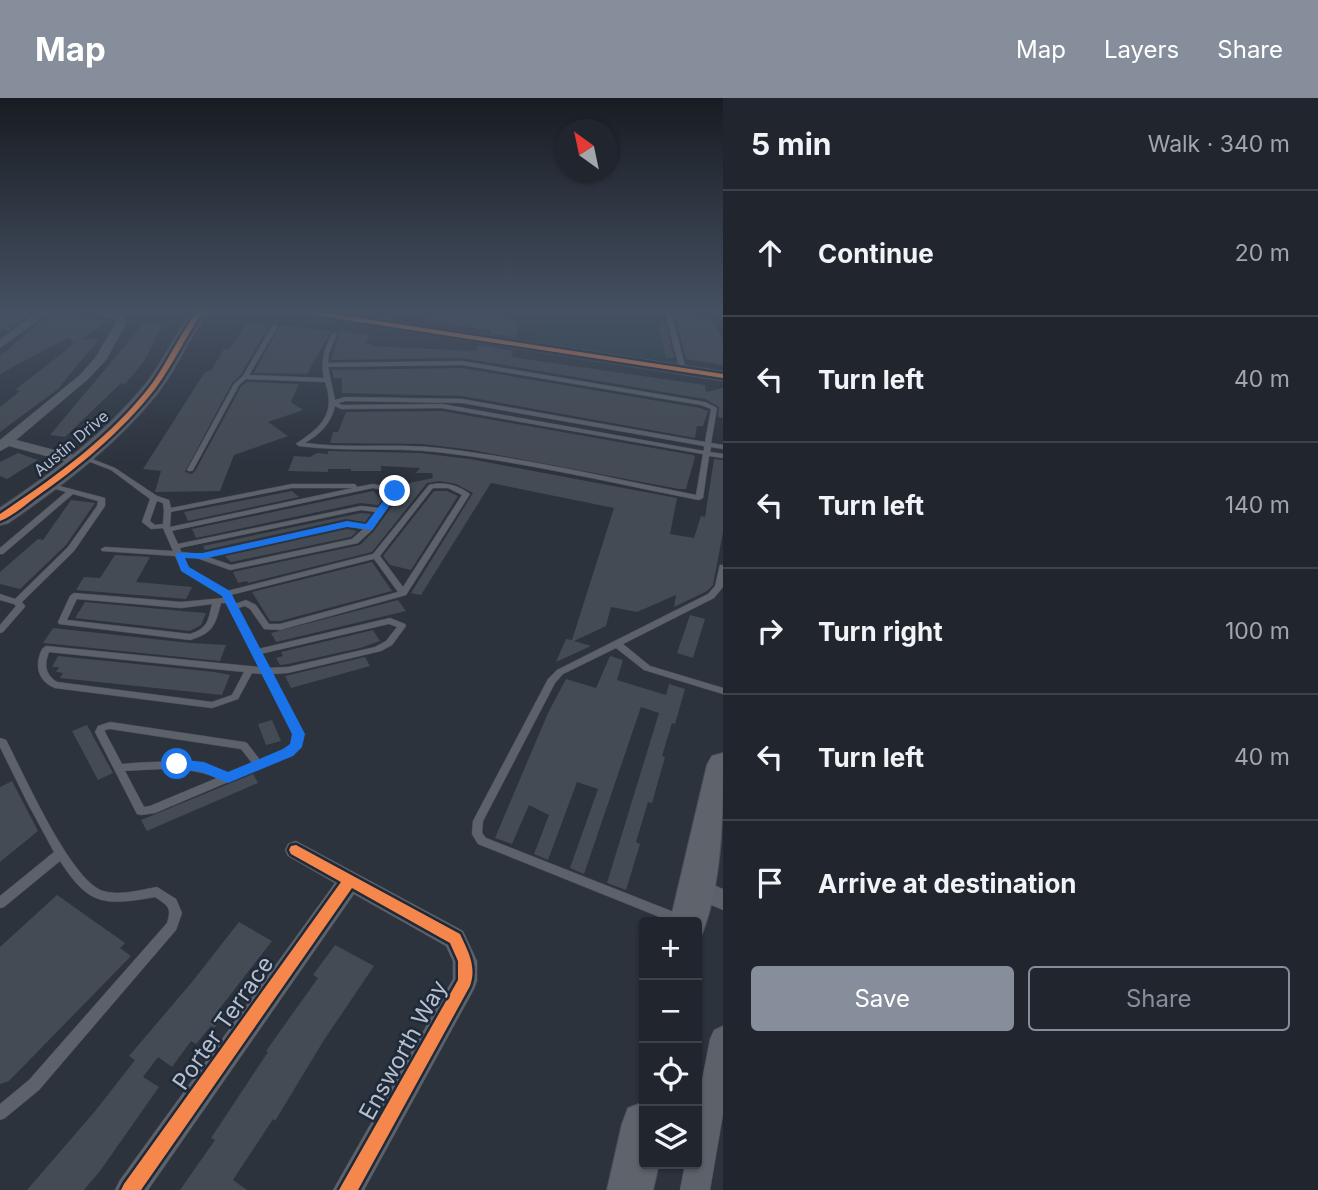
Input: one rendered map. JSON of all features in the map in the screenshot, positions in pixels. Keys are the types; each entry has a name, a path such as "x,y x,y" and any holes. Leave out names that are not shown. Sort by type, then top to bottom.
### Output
{"main road":[{"name":"Austin Drive","path":"0,518 47,484 118,425 150,389 167,363"},
{"path":"698,908 723,765"},
{"path":"630,1190 639,1148"}],"street":[{"path":"5,444 97,363"},
{"path":"643,363 723,376"},
{"path":"5,444 78,458"},
{"name":"Ensworth Way","path":"296,850 455,939 465,961 465,981 348,1190"},
{"name":"Porter Terrace","path":"131,1190 350,881"},
{"path":"695,1190 723,1039"}],"lane":[{"path":"190,470 237,384 253,363"},
{"path":"462,363 703,403 714,408 699,498 483,456 433,450 351,450 299,444 319,432 329,420 333,403 325,365 462,363"},
{"path":"681,363 683,370"},
{"path":"245,377 327,380"},
{"path":"333,403 345,399 444,399 723,447"},
{"path":"333,403 341,407 442,406 723,456"},
{"path":"78,458 113,469 154,498 166,502 167,528 185,569 229,600 253,607 267,627 279,627 402,593 465,492 431,486 376,556 229,600 217,601 181,605 74,596 62,622 190,638 205,634 211,627 217,601"},
{"path":"17,602 71,549 101,506 102,500 47,484"},
{"path":"168,511 292,486 373,486 395,491 369,528 355,541 230,568 216,565 203,556"},
{"path":"154,498 146,522 154,527 167,528 373,486"},
{"path":"0,552 72,491"},
{"path":"177,551 361,508 381,512"},
{"path":"105,549 177,551 203,556 347,524 369,528"},
{"path":"376,556 402,593"},
{"path":"698,908 482,841 477,834 478,821 551,681 560,672 719,593 723,567"},
{"path":"0,597 17,602 21,606 0,631"},
{"path":"229,600 298,734 295,747 259,765 228,778 151,810 141,811 100,732 101,728 110,725 244,746 259,765"},
{"path":"249,670 235,697 212,705 55,685 47,681 41,671 40,660 46,649 249,670 288,670 378,649 389,643 402,626 390,621 256,652"},
{"path":"617,644 647,668 723,691"},
{"path":"0,742 3,743 60,854 95,894 117,898 157,892 172,903 176,913 172,926 34,1086 0,1113"},
{"path":"118,768 177,764 204,767 228,778"},
{"path":"0,902 60,854"}],"building":[{"path":"0,363 21,363 0,374"},
{"path":"50,363 79,363 58,389 0,432 0,407 20,391 15,390"},
{"path":"110,363 143,363 125,384 121,383 65,437 50,435"},
{"path":"216,363 247,363 232,383 185,472 192,474 195,471 241,387 247,382 299,384 291,402 303,410 268,422 288,436 234,455 220,491 155,492 161,471 143,469 205,372 211,371"},
{"path":"259,363 313,363 307,374 254,373"},
{"path":"491,363 552,363 705,385 706,392 723,388 723,418 718,417 719,407 705,399"},
{"path":"462,368 708,411 703,426 697,426 695,438 462,396 342,393 342,378 334,378 332,370"},
{"path":"442,411 695,457 686,489 679,489 472,450 422,444 330,443 333,432 338,432 346,412"},
{"path":"328,451 420,453 470,459 677,498 670,534 694,538 701,516 705,517 714,459 723,460 723,532 713,585 707,591 674,607 676,595 637,612 611,607 606,626 574,641 591,646 556,662 566,639 572,640 614,508 491,483 421,595 411,593 473,493 456,484 440,481 427,483 372,552 248,583 238,583 233,572 360,545 374,531 409,483 433,478 432,473 416,473 420,468 381,466 381,471 288,471 294,456 310,457 317,453 328,454"},
{"path":"18,453 38,460 7,479 0,476 0,462"},
{"path":"292,491 299,497 188,521 184,512"},
{"path":"373,491 382,500 378,505 360,503 196,538 192,529"},
{"path":"434,491 447,491 458,496 411,570 390,565 383,556"},
{"path":"71,500 95,503 66,545 20,589 0,584 0,572 38,539 43,540"},
{"path":"361,513 371,514 365,522 346,519 205,550 203,546"},
{"path":"347,529 357,531 351,537 231,562 225,556"},
{"path":"115,555 150,557 136,582 192,587 186,599 76,590 84,577 100,578"},
{"path":"372,562 392,591 280,621 270,621 252,592"},
{"path":"398,600 406,611 276,642 271,633"},
{"path":"85,602 206,613 201,625 190,631 75,618"},
{"path":"690,615 705,619 693,658 677,653"},
{"path":"53,628 226,645 220,661 43,643"},
{"path":"373,630 380,641 360,648 280,665 276,658 283,656 281,652"},
{"path":"58,656 230,675 222,695 60,678 63,673 56,672 59,667 52,667"},
{"path":"610,656 623,660 617,680 666,695 669,684 685,689 662,756 665,757 652,803 648,802 636,842 640,844 626,890 607,883 659,713 641,707 584,874 570,868 598,789 577,782 548,860 534,854 549,815 529,805 512,844 495,838 548,713 566,679 596,688"},
{"path":"365,657 370,666 291,688 285,676"},
{"path":"272,720 281,741 266,745 258,724"},
{"path":"87,725 113,773 98,780 72,731"},
{"path":"253,774 258,783 147,831 141,820"},
{"path":"12,781 38,831 0,862 0,787"},
{"path":"57,895 125,943 120,948 131,956 9,1081 0,1084 0,947"},
{"path":"239,922 272,941 220,1008 226,1012 214,1028 211,1026 196,1044 191,1041 172,1067 158,1057 143,1077 159,1087 84,1190 27,1190 96,1110 135,1060 129,1056"},
{"path":"335,945 374,966 324,1040 275,1121 273,1119 233,1180 247,1190 180,1190 215,1140 211,1138 268,1052 266,1051 318,978 313,975"}],"cycle path":[{"path":"0,518 100,442 151,389 168,363"},
{"path":"638,363 723,376"},
{"path":"296,850 455,939 465,961 465,981 348,1190"},
{"path":"130,1190 350,881"}],"route":[{"path":"177,764 204,767 228,778 288,752 295,747 298,734 226,594 185,569 179,555 203,556 347,524 369,528 395,491"}]}
